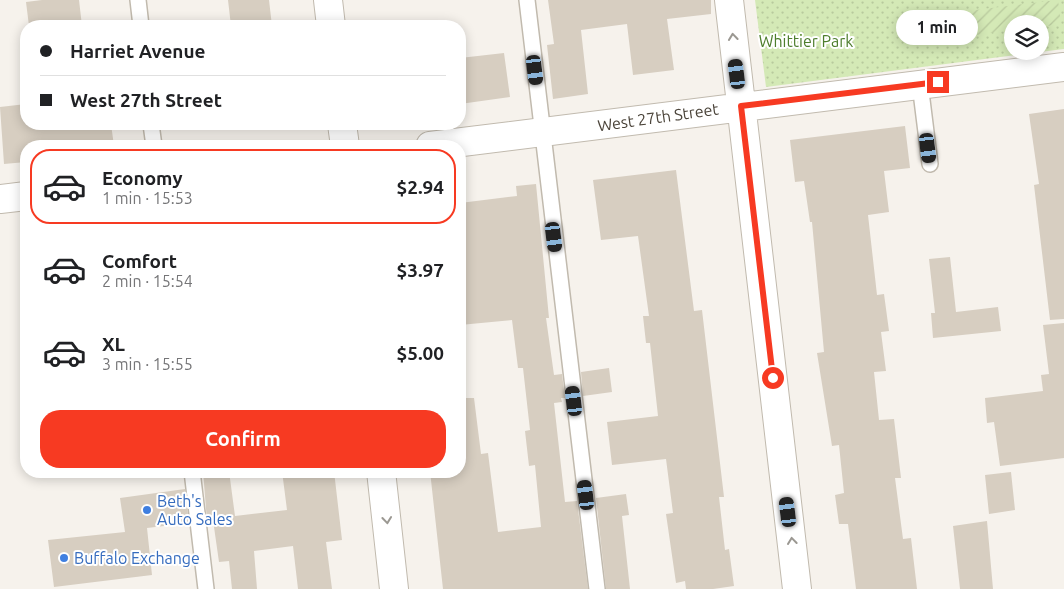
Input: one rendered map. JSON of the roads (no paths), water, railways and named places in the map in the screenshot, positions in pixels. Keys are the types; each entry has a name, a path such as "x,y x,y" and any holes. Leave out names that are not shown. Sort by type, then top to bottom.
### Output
{"street":[{"path":"328,0 330,20"},
{"path":"729,0 798,589"},
{"name":"West 27th Street","path":"466,142 1064,67"},
{"path":"0,200 20,197"},
{"path":"382,478 394,589"}],"lane":[{"path":"138,0 140,20"},
{"path":"527,0 597,589"},
{"path":"920,84 930,164"},
{"path":"193,478 206,589"}],"place":[{"name":"Beth's Auto Sales","path":"147,510"},
{"name":"Buffalo Exchange","path":"64,558"}],"park label":[{"name":"Whittier Park","path":"806,41"}]}
